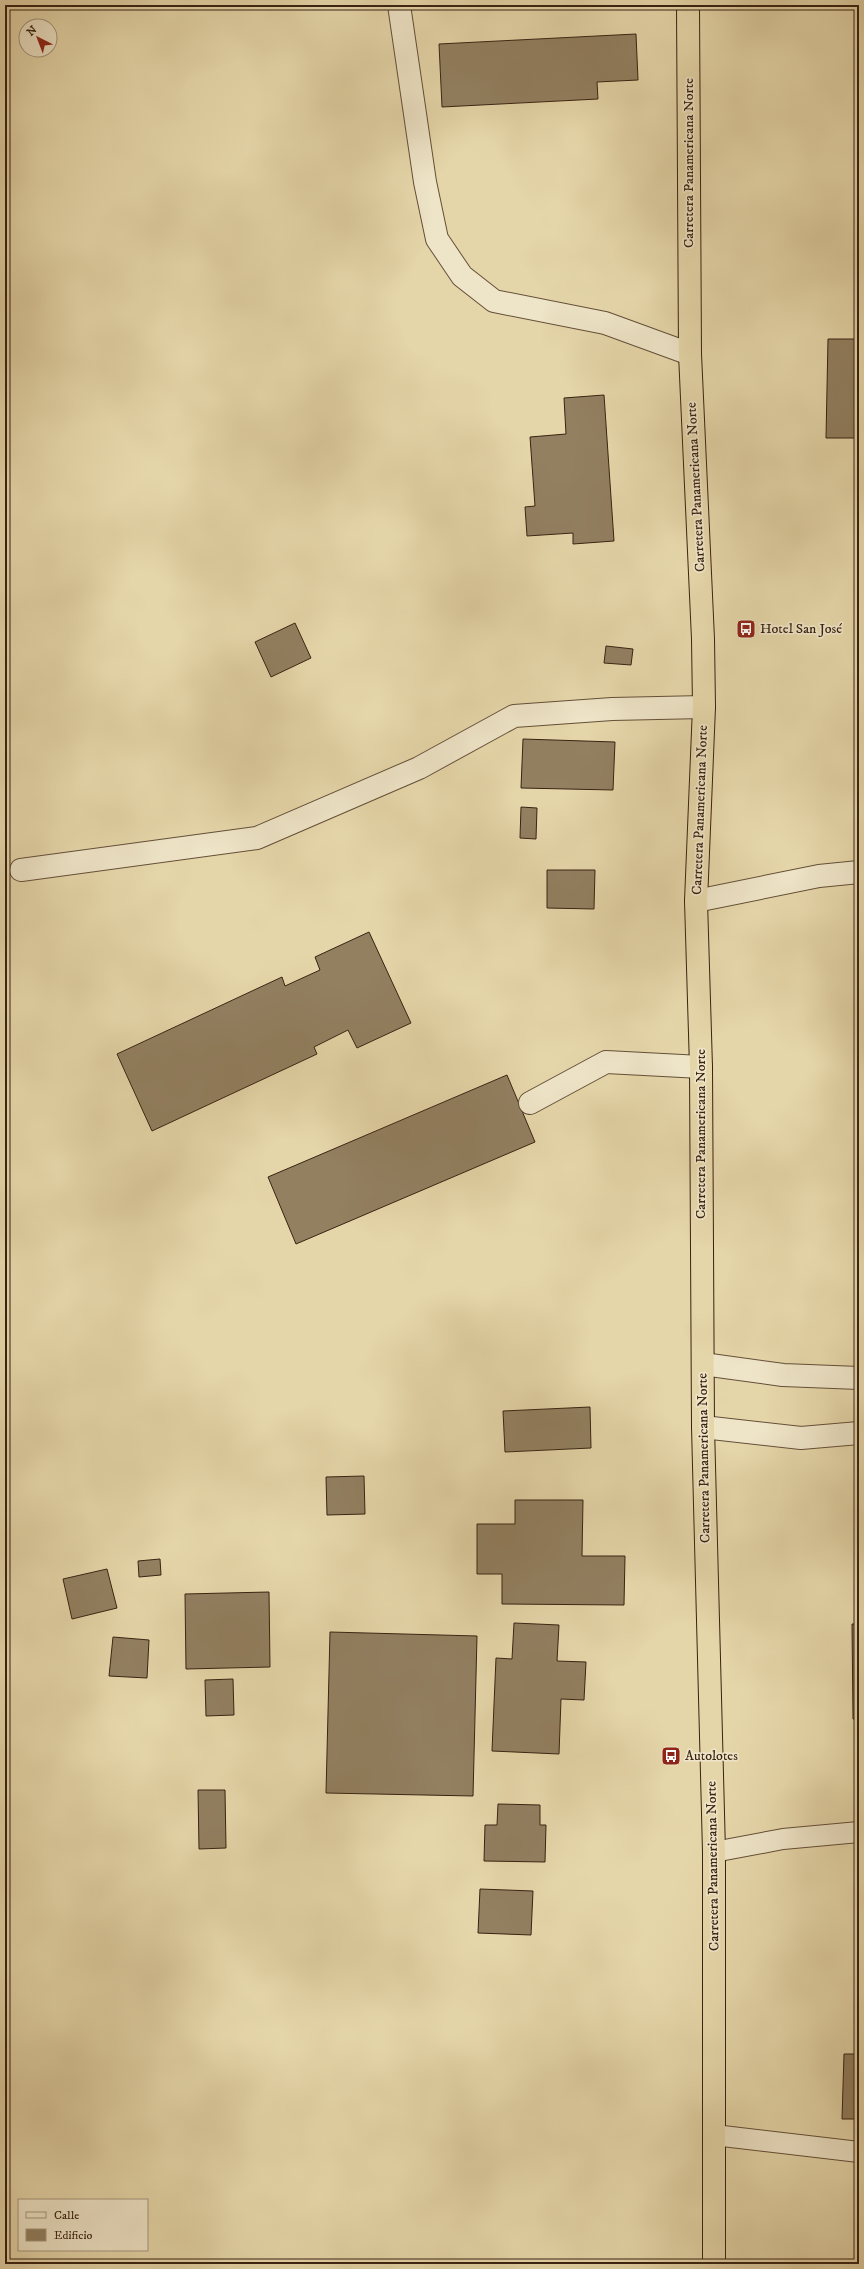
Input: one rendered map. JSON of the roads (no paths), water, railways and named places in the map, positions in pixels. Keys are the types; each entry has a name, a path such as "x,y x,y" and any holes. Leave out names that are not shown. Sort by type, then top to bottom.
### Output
{"highway":[{"name":"Carretera Panamericana Norte","path":"688,5 690,354 703,639 704,707 696,901 701,1067 703,1428 714,1852 714,2264"}],"street":[{"path":"400,5 425,182 437,239 462,276 494,301 605,323 690,354"},
{"path":"22,870 256,838 419,768 514,716 612,708 704,707"},
{"path":"696,901 819,876 859,872"},
{"path":"530,1103 606,1062 701,1067"},
{"path":"702,1364 783,1375 859,1378"},
{"path":"703,1428 801,1438 859,1433"}],"lane":[{"path":"714,1852 783,1839 859,1832"},
{"path":"714,2135 859,2152"}],"place":[{"name":"Hotel San José","path":"746,629"},
{"name":"Autolotes","path":"671,1756"}]}
